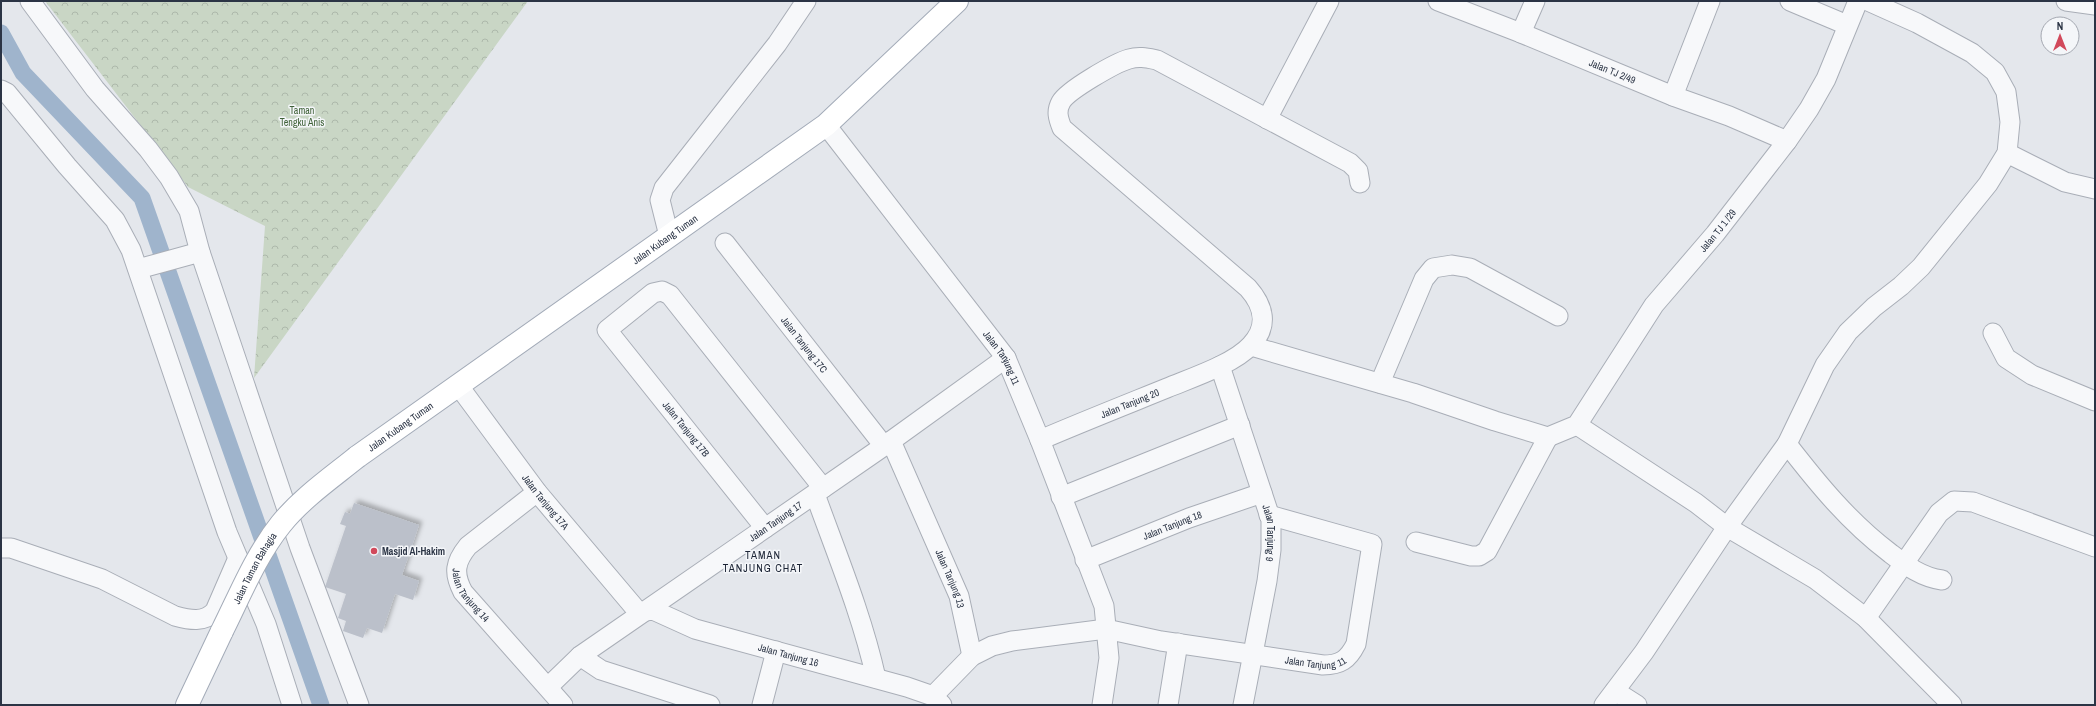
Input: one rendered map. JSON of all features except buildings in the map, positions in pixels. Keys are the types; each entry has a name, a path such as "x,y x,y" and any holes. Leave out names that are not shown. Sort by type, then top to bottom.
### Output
{"main road":[{"name":"Jalan Kubang Tuman","path":"357,458 458,385 826,126 957,1"},
{"name":"Jalan Taman Bahagia","path":"187,705 257,562 281,524 314,492 357,458"}],"street":[{"path":"30,1 95,89 148,149 169,177 189,211 200,252 300,548 359,705"},
{"path":"669,236 660,200 664,188 777,44 806,1"},
{"path":"1267,119 1329,1"},
{"name":"Jalan TJ 2/49","path":"1438,1 1521,33 1673,96 1729,116 1787,141"},
{"path":"1521,33 1535,1"},
{"path":"1673,96 1695,34 1710,1"},
{"path":"1790,1 1847,25"},
{"name":"Jalan TJ 1 /29","path":"1577,425 1654,305 1715,234 1787,141 1809,109 1826,79 1858,1"},
{"path":"1637,705 1609,698 1644,652 1727,527 1787,444 1825,365 1848,332 1874,307 1901,286 1921,267 1988,184 2007,153 2010,122 2006,92 1995,72 1972,53 1917,23 1868,1"},
{"path":"2066,1 2095,5"},
{"path":"1360,183 1358,171 1350,163 1157,60 1142,57 1128,59 1090,78 1062,101 1057,115 1062,128 1248,288 1258,300 1263,315 1260,331 1251,346 1380,383 1463,409 1494,421 1548,437 1577,425 1683,494 1727,527 1815,579 1866,618 1952,705"},
{"path":"1,90 7,93 67,166 115,220 131,250 144,267 227,532 275,648 292,705"},
{"name":"Jalan Tanjung 11","path":"826,126 1006,358 1040,440 1104,606 1109,658 1102,705"},
{"path":"2007,153 2065,182 2095,189"},
{"name":"Jalan Tanjung 17C","path":"725,244 888,444"},
{"path":"144,267 200,252"},
{"path":"1380,383 1424,279 1433,268 1452,264 1470,268 1558,316"},
{"name":"Jalan Tanjung 17B","path":"765,528 607,330 653,293 662,291 666,292 819,491"},
{"path":"1993,334 2006,358 2032,375 2095,401"},
{"name":"Jalan Tanjung 20","path":"1040,440 1220,366 1251,346"},
{"name":"Jalan Tanjung 17","path":"548,687 580,656 888,444 1006,358"},
{"name":"Jalan Tanjung 9","path":"1220,366 1271,520 1272,550 1243,705"},
{"name":"Jalan Tanjung 17A","path":"458,385 537,492 642,613"},
{"path":"1061,496 1240,425"},
{"path":"1416,542 1471,556 1479,556 1487,551 1548,437"},
{"name":"Jalan Tanjung 13","path":"888,444 959,596 972,656"},
{"path":"1787,444 1820,487 1850,520 1904,564 1919,574 1942,580"},
{"path":"819,491 869,647 876,678"},
{"name":"Jalan Tanjung 14","path":"537,492 468,546 460,556 455,569 458,582 463,592 563,705"},
{"name":"Jalan Tanjung 18","path":"1085,560 1189,518 1262,493"},
{"path":"1866,618 1939,513 1954,501 1973,502 2095,547"},
{"name":"Jalan Tanjung 11","path":"1106,629 1178,643 1323,665 1342,662 1350,656 1356,644 1372,544 1269,515"},
{"path":"1,548 11,548 102,579 175,616 188,619 209,618 215,611 238,558"},
{"name":"Jalan Tanjung 16","path":"642,613 653,610 695,629 876,678 937,700"},
{"path":"937,700 972,656 992,646 1012,641 1106,629"},
{"path":"1168,705 1178,643"},
{"path":"762,705 776,652"},
{"path":"580,656 601,670 710,705"}],"green space":[{"name":"Taman Tengku Anis","path":"45,1 528,1 254,378 265,226 188,187"}],"waterway":[{"path":"1,33 23,73 142,198 321,705"}],"place":[{"name":"Masjid Al-Hakim","path":"374,551"}],"district":[{"name":"TAMAN TANJUNG CHAT","path":"763,561"}]}
